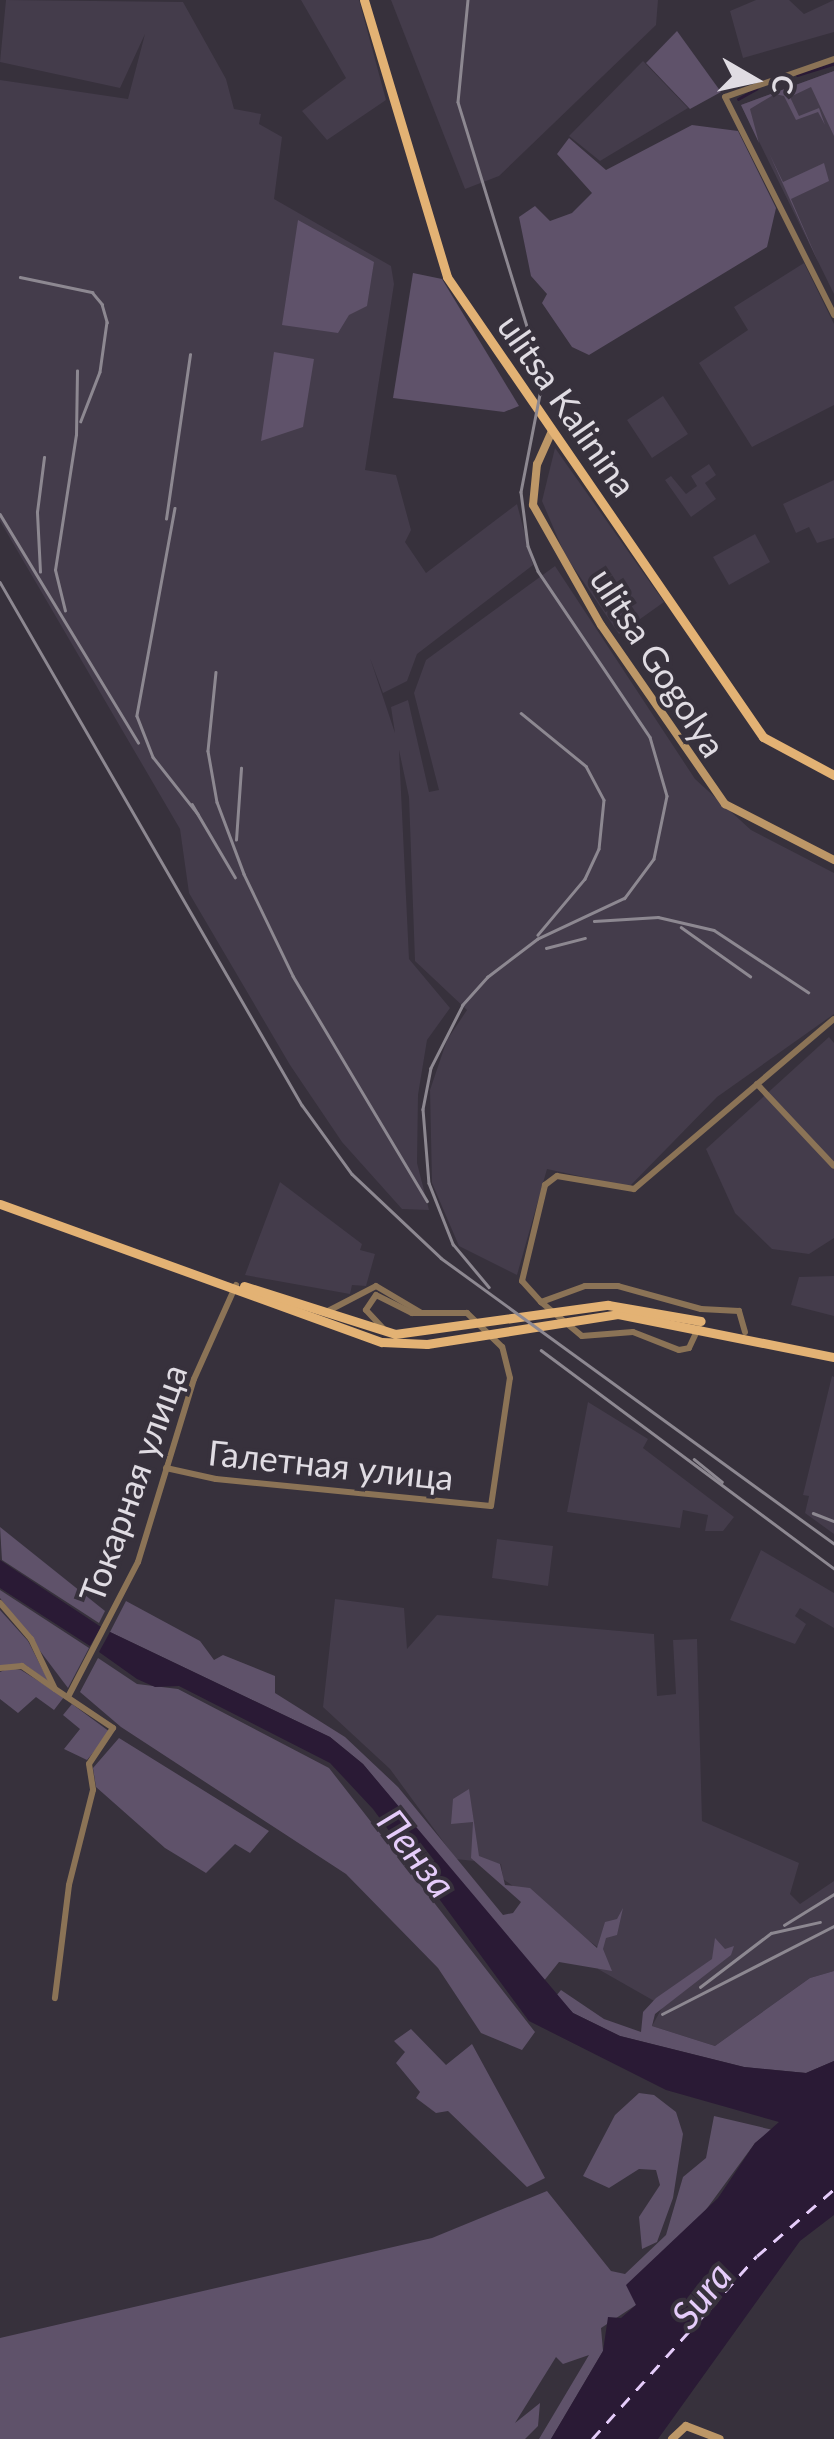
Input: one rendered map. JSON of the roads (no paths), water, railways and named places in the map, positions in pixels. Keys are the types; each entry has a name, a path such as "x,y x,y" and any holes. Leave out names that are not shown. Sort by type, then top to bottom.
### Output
{"main road":[{"name":"ulitsa Kalinina","path":"364,0 446,277 763,737 834,775"},
{"name":"ulitsa Gogolya","path":"552,431 537,464 533,505 600,625 721,800 834,860"},
{"path":"0,1204 236,1286 388,1332 446,1337"},
{"path":"236,1286 363,1338 446,1337 585,1312 649,1308 810,1351"},
{"path":"585,1312 643,1316 699,1326 834,1357"},
{"path":"672,2439 679,2428 720,2439"}],"street":[{"path":"834,59 728,91 724,97 834,315"},
{"path":"699,1326 690,1348 668,1349 633,1332 582,1336 541,1302 522,1281 551,1176 634,1188 834,1020"},
{"path":"757,1084 834,1166"},
{"name":"Токарная улица","path":"69,1694 138,1562 194,1379 236,1286"},
{"path":"321,1312 340,1310 376,1286 425,1314"},
{"path":"541,1302 585,1286 618,1286 700,1309 739,1311 745,1332"},
{"path":"388,1332 369,1316 371,1297 384,1295 404,1310 425,1314"},
{"name":"Галетная улица","path":"166,1468 216,1479 491,1506 511,1363 479,1320 453,1312 425,1314"},
{"path":"0,1603 31,1639 55,1688"},
{"path":"0,1668 22,1666 69,1694 113,1728 90,1764 94,1790 69,1884 56,1998"}],"water":[{"path":"0,1560 101,1627 90,1646 0,1588"},
{"path":"110,1632 330,1737 363,1764 573,2013 620,2036 744,2067 806,2073 834,2061 834,2215 800,2241 658,2439 551,2439 603,2351 608,2317 621,2318 636,2305 626,2285 718,2198 755,2143 779,2122 666,2090 529,2021 373,1809 330,1763 179,1686 155,1687 137,1679 99,1652"}],"waterway":[{"path":"797,75 834,64"},
{"path":"738,99 756,89"}],"railway":[{"path":"468,0 458,102 543,379 521,492 528,546 538,571 650,737 667,796 654,859 625,898 538,939 488,977 463,1005 431,1068 423,1109 429,1183 453,1244 489,1287"},
{"path":"20,277 92,292 102,304 107,322 100,372 81,421"},
{"path":"166,519 190,355"},
{"path":"65,611 55,570 76,435 77,371"},
{"path":"40,572 37,512 44,457"},
{"path":"175,508 137,716 153,757 198,814"},
{"path":"0,514 138,742"},
{"path":"0,582 302,1105 352,1174 441,1258 834,1544"},
{"path":"216,672 208,751 217,802 244,874 293,976 427,1201"},
{"path":"521,713 586,766 604,800 599,849 585,879 538,935"},
{"path":"236,840 241,768"},
{"path":"192,804 235,877"},
{"path":"594,921 658,917 714,930 808,992"},
{"path":"681,927 750,976"},
{"path":"546,948 585,938"},
{"path":"541,1350 834,1568"},
{"path":"694,1459 722,1482"},
{"path":"813,1513 834,1521"},
{"path":"784,1925 834,1894"},
{"path":"700,1987 771,1933 820,1922"},
{"path":"662,2014 834,1926"}],"water label":[{"name":"Пенза","path":"417,1853"},
{"name":"Sura","path":"701,2295"}]}
